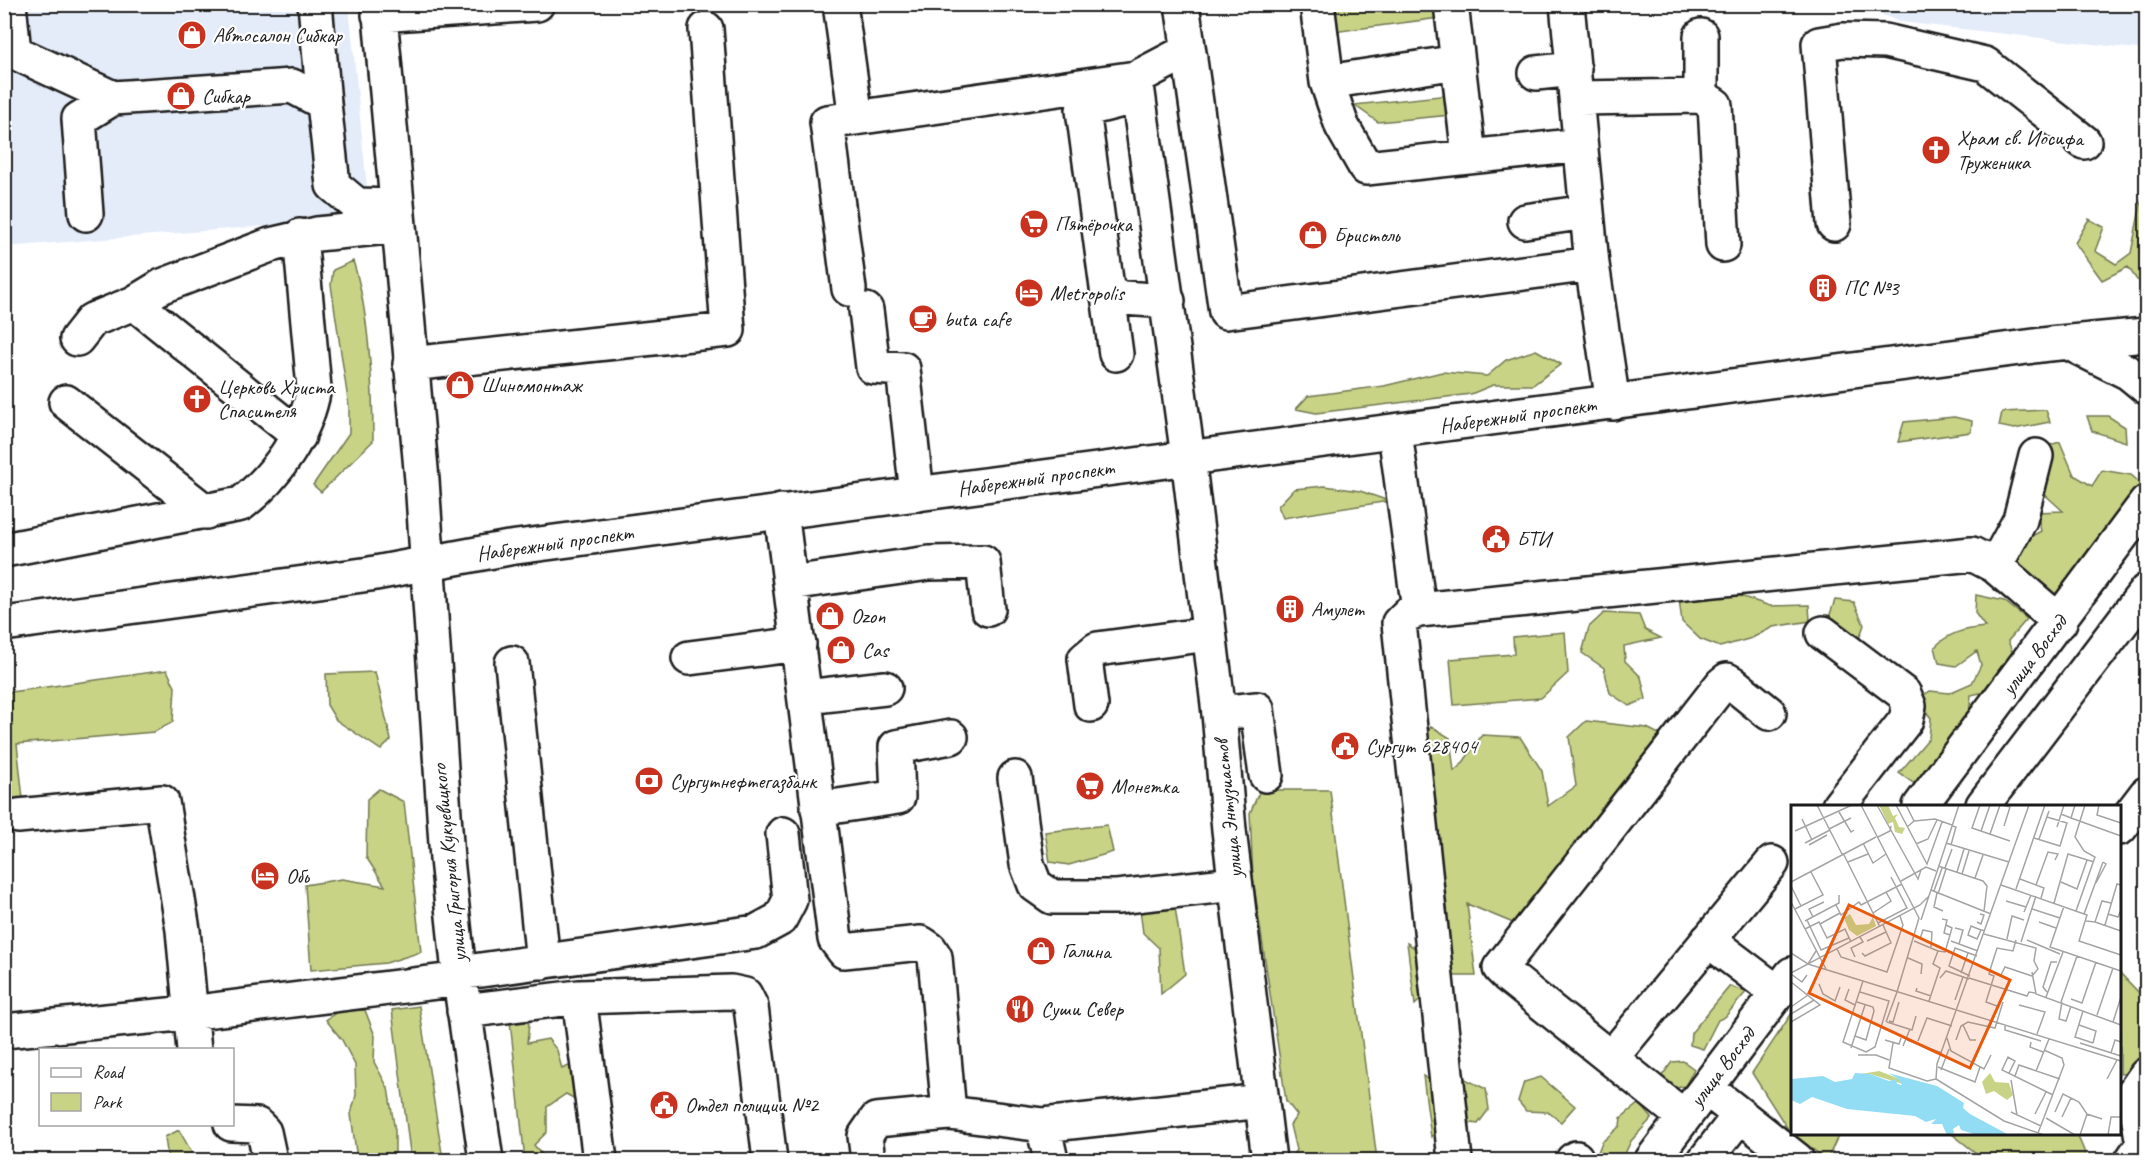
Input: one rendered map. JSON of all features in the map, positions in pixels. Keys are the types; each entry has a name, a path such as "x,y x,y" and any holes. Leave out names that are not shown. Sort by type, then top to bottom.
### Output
{"main road":[{"path":"9,4 9,52 113,98 292,86 324,103"},
{"path":"315,4 333,186 357,205 397,216"},
{"path":"379,10 537,4"},
{"path":"840,4 856,118"},
{"path":"1182,4 1226,312 1592,264"},
{"path":"1317,4 1327,82 1342,126 1366,168 1580,145"},
{"path":"1450,4 1469,156"},
{"path":"1567,4 1586,212 1613,403"},
{"name":"улица Григория Кукуевицкого","path":"379,10 427,564 440,784 462,988 486,1161"},
{"path":"410,364 728,330 706,29"},
{"path":"1701,36 1701,96"},
{"path":"1834,224 1819,44 1843,40 1885,41 1986,64 2084,142"},
{"path":"1116,354 1083,110 1137,87 1174,58 1190,57"},
{"path":"1327,82 1458,62"},
{"path":"1536,73 1576,84 1701,96 1715,105 1723,245"},
{"path":"917,494 903,369 873,367 857,299 827,122 1137,87"},
{"name":"улица Энтузиастов","path":"1137,87 1188,458 1219,714 1235,884 1269,1161"},
{"path":"86,214 79,119 113,98"},
{"path":"1525,221 1586,212"},
{"path":"76,339 92,320 134,303 162,286 300,236 397,216"},
{"path":"4,550 206,512 241,504 253,495 299,436 310,411 314,388 300,236"},
{"path":"1108,297 1168,301"},
{"path":"134,303 299,436"},
{"name":"Набережный проспект","path":"4,624 370,574 509,548 782,511 2069,343 2146,335"},
{"path":"2069,343 2129,373 2146,387"},
{"path":"66,402 206,512"},
{"path":"1395,432 1419,610"},
{"path":"1995,566 2020,520 2036,456"},
{"name":"улица Восход","path":"1921,805 2060,622 2146,503"},
{"path":"782,511 835,939 844,951 921,943 930,949 935,957 949,1113"},
{"path":"1455,1161 1399,624 1408,614 1419,610 1972,554 1995,566 2060,622"},
{"path":"791,583 929,563 983,562 988,609"},
{"path":"1984,805 2146,591"},
{"path":"1823,633 1904,693 1909,706 1906,720 1841,805"},
{"path":"1091,705 1085,659 1097,649 1209,634"},
{"path":"689,658 799,644"},
{"path":"512,663 543,962"},
{"path":"1684,1117 1500,968 1722,684 1727,680 1732,683 1768,713"},
{"path":"806,697 885,688"},
{"path":"1219,714 1257,709 1266,775"},
{"path":"819,809 898,797 896,747 951,737"},
{"path":"1943,775 1982,805"},
{"path":"1015,778 1027,864 1035,885 1052,897 1117,897 1235,884"},
{"path":"2121,827 2146,794"},
{"path":"18,816 162,802 183,930 194,1048"},
{"path":"462,988 543,962 756,932 780,919 790,900 783,834"},
{"path":"1611,1058 1772,863"},
{"path":"1708,940 1785,984"},
{"name":"улица Восход","path":"1652,1161 1785,984"},
{"path":"4,1031 462,988 579,997 731,992 745,995 751,1007 770,1161"},
{"path":"579,997 600,1161"},
{"path":"2132,1161 2143,1144 2134,1092 2146,1075"},
{"path":"1706,1088 1797,1161"},
{"path":"868,1161 865,1136 876,1120 949,1113 1043,1125 1262,1101"},
{"path":"1705,1161 1740,1115"},
{"path":"234,1125 257,1125 264,1132 270,1161"},
{"path":"1043,1125 1051,1161"}],"shaded area":[{"path":"1881,4 2146,5 2146,50 1900,22 1878,13"},
{"name":"Сибкар","path":"5,5 349,5 367,188 350,212 316,222 5,247"}],"green space":[{"path":"1330,5 1437,5 1439,18 1333,32"},
{"path":"1449,95 1451,115 1378,122 1354,105"},
{"path":"2146,179 2146,282 2137,280 2128,267 2102,280 2075,243 2089,219 2104,227 2095,251 2116,264 2131,253"},
{"path":"353,261 366,326 371,374 373,441 321,492 313,485 349,433 349,407 331,285 333,270"},
{"path":"1536,350 1561,364 1533,385 1493,385 1471,394 1316,413 1296,409 1308,396 1384,386 1442,372 1487,376 1506,360"},
{"path":"2046,410 2050,422 2014,429 1999,426 2002,412"},
{"path":"2087,416 2108,416 2125,427 2126,442 2092,431"},
{"path":"1954,417 1972,421 1971,432 1898,442 1904,422"},
{"path":"2060,442 2074,475 2092,486 2102,470 2131,475 2145,487 2058,602 2010,572 2023,541 2041,531 2037,512 2063,511 2041,491 2043,447"},
{"path":"1325,486 1360,491 1389,501 1283,518 1278,506 1294,489"},
{"path":"1734,594 1770,606 1809,605 1810,621 1773,627 1752,638 1720,647 1700,639 1682,622 1679,599"},
{"path":"1976,595 2004,601 2027,619 2008,641 2015,659 1989,691 1971,695 1969,715 1948,740 1945,755 1919,787 1899,773 1929,738 1931,718 1916,699 1930,691 1949,693 1972,683 1981,665 1977,651 1956,666 1939,663 1935,647 1958,632 1985,627 1975,613"},
{"path":"1835,600 1854,602 1864,625 1859,639 1829,617"},
{"path":"1604,613 1639,615 1645,630 1661,638 1624,646 1625,661 1641,677 1646,699 1629,706 1610,693 1604,668 1582,653 1589,627"},
{"path":"1565,632 1568,673 1541,698 1454,705 1450,659 1514,654 1513,637"},
{"path":"167,670 175,687 173,722 154,732 17,744 23,799 5,801 4,693"},
{"path":"375,672 391,740 381,750 336,720 327,705 326,674"},
{"path":"1586,721 1647,728 1661,735 1518,925 1467,904 1476,976 1452,976 1419,751 1431,726 1450,738 1454,771 1462,764 1482,735 1520,737 1542,771 1548,806 1576,786 1569,737"},
{"path":"379,789 404,802 421,952 386,963 311,970 305,885 342,879 385,886 366,857 367,799"},
{"path":"1260,790 1330,790 1377,1160 1289,1160 1296,1150 1290,1125 1297,1115 1286,1101 1253,879 1250,813"},
{"path":"1107,825 1113,852 1069,865 1050,862 1045,832"},
{"path":"1175,907 1185,974 1161,994 1159,948 1143,933 1140,910"},
{"path":"1407,943 1428,956 1431,989 1415,1005"},
{"path":"2121,974 2142,996 2146,1009 2146,1050 2132,1073 2121,1074"},
{"path":"1730,986 1746,992 1725,1017 1718,1020 1703,1049 1690,1045 1691,1033"},
{"path":"419,1006 443,1160 411,1160 392,1010"},
{"path":"365,1010 375,1036 374,1062 388,1088 395,1131 395,1160 357,1160 351,1114 356,1095 355,1065 342,1040 326,1020 338,1011"},
{"path":"1791,1014 1791,1132 1789,1131 1752,1073"},
{"path":"523,1016 529,1024 527,1043 548,1039 557,1050 562,1069 576,1063 575,1099 566,1094 547,1107 547,1132 534,1145 547,1160 525,1160 510,1021"},
{"path":"1683,1061 1694,1069 1685,1086 1668,1090 1661,1077 1672,1062"},
{"path":"1423,1076 1441,1087 1446,1122 1431,1137"},
{"path":"1461,1077 1486,1089 1489,1109 1478,1124 1464,1122"},
{"path":"1541,1077 1575,1106 1561,1122 1548,1112 1526,1111 1518,1101 1524,1082"},
{"path":"1639,1103 1652,1118 1631,1141 1622,1160 1595,1160 1602,1142 1620,1126 1621,1118"},
{"path":"179,1130 196,1160 168,1160 165,1137"},
{"path":"1794,1135 1839,1135 1827,1160"},
{"path":"1953,1135 2077,1135 2087,1158 1985,1160"}],"place":[{"name":"Автосалон Сибкар","path":"192,35"},
{"name":"Сибкар","path":"181,96"},
{"name":"Храм св. Иосифа Труженика","path":"1936,150"},
{"name":"Пятёрочка","path":"1034,224"},
{"name":"Бристоль","path":"1313,235"},
{"name":"ПС №3","path":"1823,288"},
{"name":"Metropolis","path":"1029,293"},
{"name":"buta cafe","path":"923,319"},
{"name":"Шиномонтаж","path":"460,385"},
{"name":"Церковь Христа Спасителя","path":"197,399"},
{"name":"БТИ","path":"1496,539"},
{"name":"Амулет","path":"1290,609"},
{"name":"Ozon","path":"830,616"},
{"name":"Cas","path":"841,650"},
{"name":"Сургут 628404","path":"1345,746"},
{"name":"Сургутнефтегазбанк","path":"649,781"},
{"name":"Монетка","path":"1090,786"},
{"name":"Обь","path":"265,876"},
{"name":"Галина","path":"1041,951"},
{"name":"Суши Север","path":"1020,1009"},
{"name":"Отдел полиции №2","path":"664,1105"}]}
